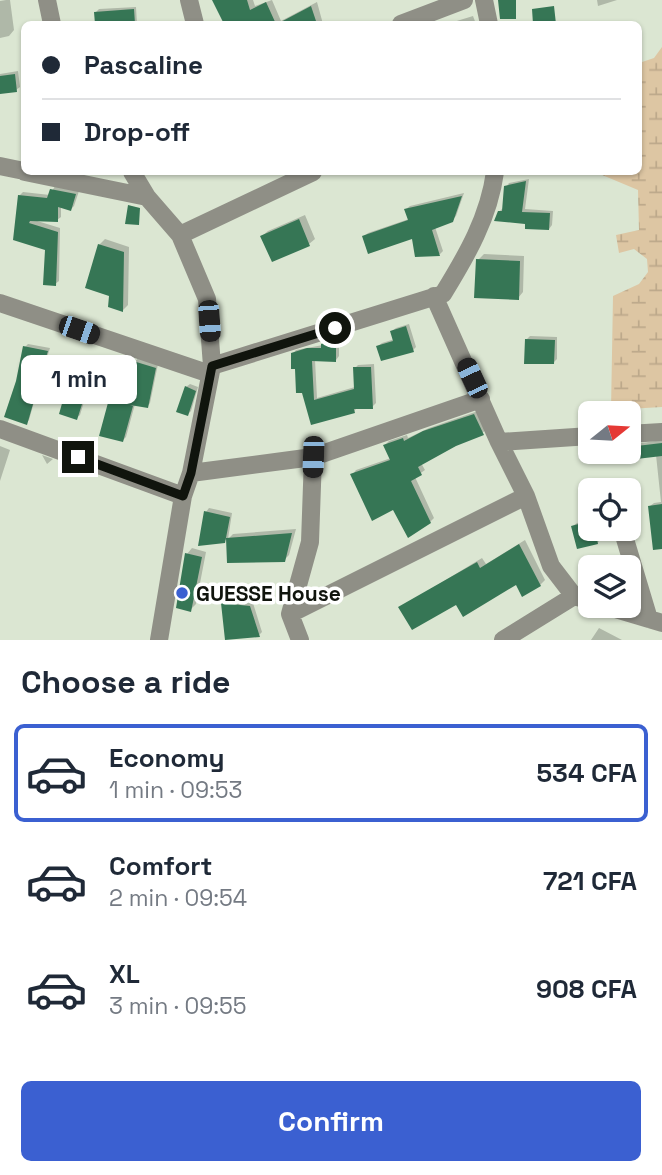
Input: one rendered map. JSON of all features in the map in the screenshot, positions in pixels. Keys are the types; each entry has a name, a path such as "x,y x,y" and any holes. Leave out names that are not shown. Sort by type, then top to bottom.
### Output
{"street":[{"path":"47,0 51,21"},
{"path":"189,0 194,21"},
{"path":"409,21 464,0"},
{"path":"484,0 488,21"},
{"path":"0,166 21,171"},
{"path":"40,175 147,197"},
{"path":"134,175 147,197 180,235 207,299 211,370 191,473 183,496 159,639"},
{"path":"180,235 277,179 298,175"},
{"path":"0,303 211,370 443,294 469,251 483,221 494,175"},
{"path":"434,296 526,496 551,566 578,594"},
{"path":"191,473 313,457 481,399"},
{"path":"0,429 183,496"},
{"path":"641,433 662,432"},
{"path":"499,442 578,437"},
{"path":"300,639 290,614 310,542 313,457"},
{"path":"290,614 526,496"},
{"path":"626,541 656,621"},
{"path":"503,639 578,600"}],"green space":[{"path":"662,47 662,407 641,408 641,401 611,401 613,296 639,284 648,272 647,259 634,249 619,253 616,235 639,230 638,190 602,175 642,175 642,62 654,58"}],"building":[{"path":"212,0 247,0 250,10 266,2 275,21 222,21"},
{"path":"498,0 516,0 516,19 500,19"},
{"path":"311,6 316,21 283,21"},
{"path":"554,6 556,21 533,21 532,9"},
{"path":"134,9 135,21 95,21 94,12"},
{"path":"15,74 17,92 0,94 0,76"},
{"path":"526,181 522,212 550,213 549,230 525,229 525,224 494,221 498,211 502,211 504,186"},
{"path":"50,189 76,194 71,211 58,207 58,222 29,223 58,232 56,286 43,285 45,250 13,240 18,195 47,198"},
{"path":"462,196 453,222 432,230 440,256 415,257 412,239 368,254 362,236 408,220 404,209"},
{"path":"128,205 140,208 139,225 125,224"},
{"path":"299,219 310,246 272,262 260,236"},
{"path":"98,244 124,252 123,312 108,307 109,296 85,288"},
{"path":"476,259 520,261 519,300 474,298"},
{"path":"406,326 414,352 381,361 376,346 393,341 390,331"},
{"path":"336,339 336,362 312,361 314,400 354,389 353,367 371,367 373,409 354,409 355,413 311,425 302,393 296,393 291,353 307,348 321,348 321,344"},
{"path":"525,339 555,340 554,364 524,364"},
{"path":"23,346 48,351 43,367 58,373 57,375 88,385 77,420 59,414 63,400 37,390 27,425 4,417 16,381"},
{"path":"133,361 156,368 148,408 130,405 133,406 123,442 99,436 109,399 125,403"},
{"path":"185,386 196,391 188,416 176,412"},
{"path":"474,414 484,435 456,446 418,467 422,475 411,481 431,523 408,538 393,510 372,521 350,474 390,460 383,445 403,438 404,441 423,431"},
{"path":"662,443 662,456 641,458 641,445"},
{"path":"662,504 662,549 653,550 648,506"},
{"path":"204,511 230,517 225,543 198,546"},
{"path":"578,524 578,541 597,541 598,544 577,549 571,526"},
{"path":"292,533 285,562 227,563 226,538"},
{"path":"519,544 541,586 522,597 516,585 463,617 456,605 412,630 398,607 477,562 480,568"},
{"name":"GUESSE House","path":"185,553 202,557 191,612 176,608"},
{"path":"221,603 250,606 260,637 225,640"}],"place":[{"name":"GUESSE House","path":"182,593"}],"route":[{"path":"78,457 183,496 191,473 212,366 335,328"}]}
